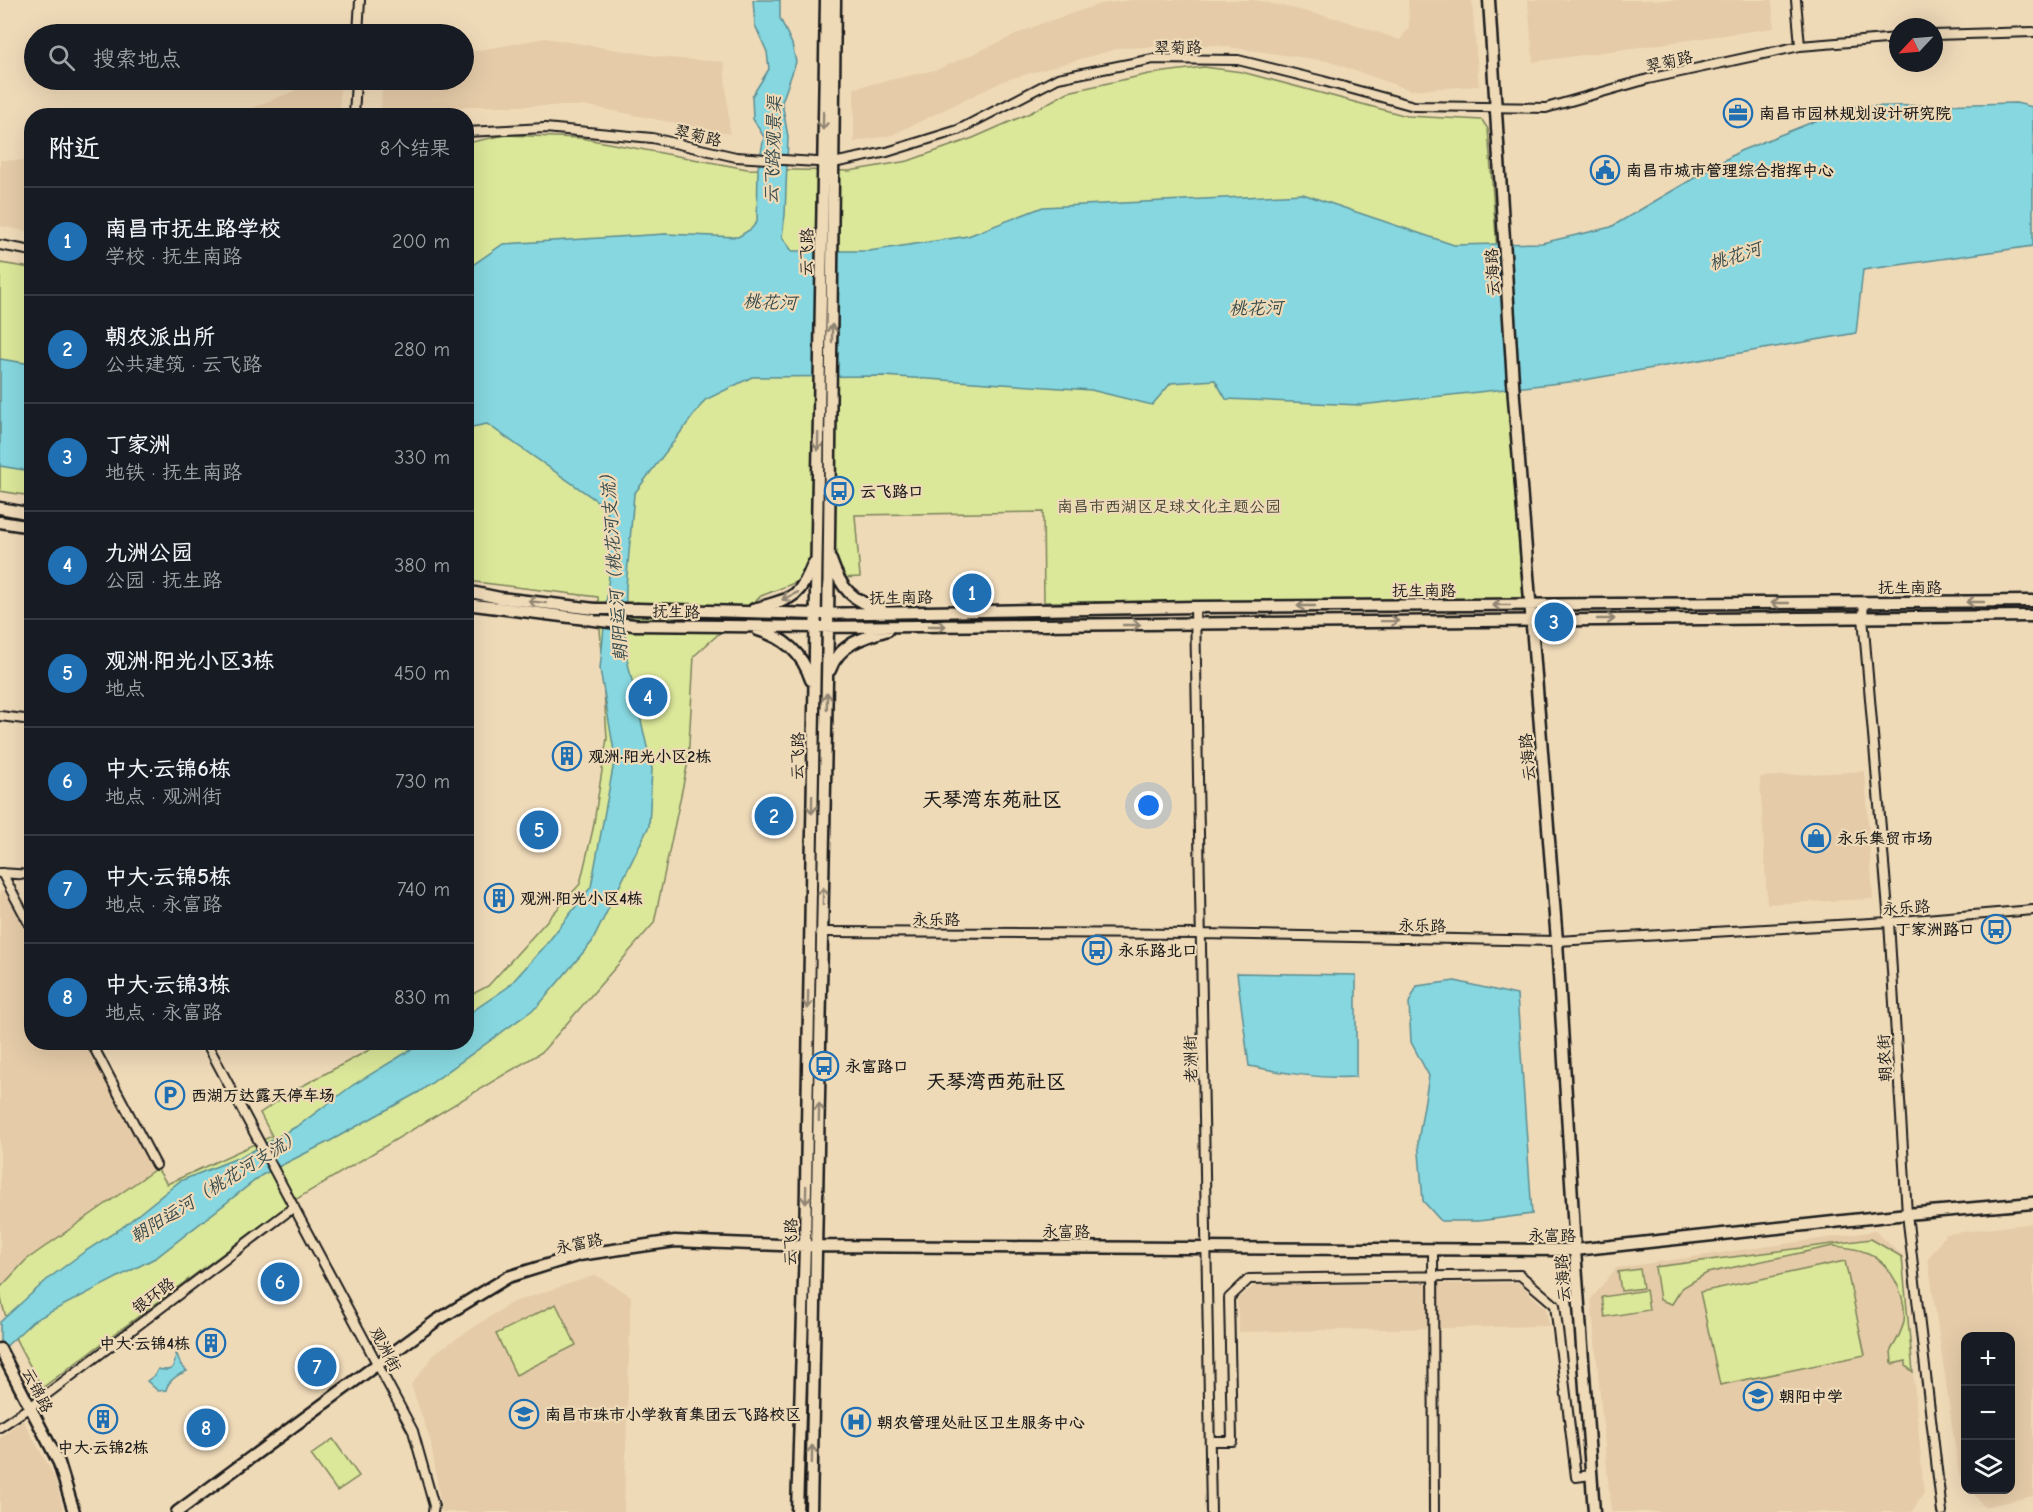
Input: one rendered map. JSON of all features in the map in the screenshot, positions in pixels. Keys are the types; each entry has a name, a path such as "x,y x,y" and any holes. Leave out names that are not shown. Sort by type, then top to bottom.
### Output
{"main road":[{"name":"云飞路","path":"797,1512 811,1246 823,932 833,238 828,163 826,0"},
{"name":"云飞路","path":"812,1512 809,932 821,241 828,163 835,0"},
{"name":"云海路","path":"1489,0 1514,398 1557,941 1575,1250 1594,1512"},
{"path":"0,508 24,512"},
{"path":"0,522 24,526"},
{"path":"829,554 838,578 854,597 866,605 902,612"},
{"path":"745,612 799,592 816,558"},
{"name":"抚生路","path":"474,593 500,598 595,609 814,614"},
{"name":"抚生南路","path":"814,614 1195,607 2033,601"},
{"name":"抚生路","path":"474,605 634,625 815,627"},
{"name":"抚生南路","path":"815,627 2033,616"},
{"path":"746,627 777,638 798,653 808,669 814,687"},
{"path":"827,679 834,660 845,647 867,637 901,627"},
{"name":"永富路","path":"177,1512 436,1321 508,1277 579,1256 675,1241 811,1246 1575,1250 1907,1214 2033,1203"},
{"name":"云锦路","path":"2,1353 59,1463 74,1512"}],"street":[{"path":"359,24 360,0"},
{"path":"1796,0 1800,46"},
{"path":"1943,35 2033,33"},
{"name":"翠菊路","path":"474,132 545,128 652,138 736,157 828,163 887,152 958,130 1058,78 1153,59 1238,60 1414,106 1546,108 1648,79 1800,46 1889,39"},
{"path":"354,108 355,90"},
{"path":"0,245 24,250"},
{"name":"朝农街","path":"1864,602 1863,617 1889,922 1907,1214 1942,1512"},
{"name":"老洲街","path":"1195,607 1212,1512"},
{"path":"0,716 24,719"},
{"path":"1,873 24,874"},
{"path":"1,873 24,915"},
{"name":"永乐路","path":"809,932 1202,934 1557,941 1889,922 2033,910"},
{"path":"95,1050 156,1165"},
{"name":"观洲街","path":"210,1050 413,1431 434,1506 433,1512"},
{"name":"银环路","path":"0,1426 30,1407 294,1207"},
{"path":"1433,1249 1434,1512"},
{"path":"1210,1442 1232,1441 1229,1298 1249,1279 1520,1275 1555,1305 1576,1477 1591,1475"}],"shaded area":[{"path":"1132,0 1255,0 1340,19 1400,40 1409,27 1408,0 1472,0 1479,86 1410,90 1327,61 1214,45 1120,48 1006,80 892,135 854,142 854,88 939,69 1040,24 1100,4"},
{"path":"1528,0 1772,0 1774,28 1533,62"},
{"path":"545,38 668,58 724,62 730,134 588,106 381,108 382,90 474,90 474,51"},
{"path":"296,90 340,90 340,108 252,108"},
{"path":"0,160 24,161 24,231 0,226"},
{"name":"永乐集贸市场","path":"1865,771 1873,899 1767,904 1760,777"},
{"path":"0,891 10,891 24,919 24,1050 93,1050 163,1185 81,1228 0,1306"},
{"path":"2033,1223 2033,1496 1984,1507 1974,1494 2015,1494 2015,1332 1961,1332 1961,1477 1959,1474 1928,1259 1946,1234"},
{"name":"朝阳中学","path":"1875,1231 1903,1256 1924,1493 1912,1512 1611,1512 1591,1299 1616,1268"},
{"name":"南昌市珠市小学教育集团云飞路校区","path":"596,1275 631,1296 624,1512 442,1512 431,1443 411,1385 436,1352 511,1303"},
{"path":"1519,1283 1546,1309 1549,1326 1239,1332 1237,1300 1255,1285"},
{"path":"23,1420 54,1476 64,1512 0,1512 0,1438"}],"green space":[{"name":"南昌市西湖区足球文化主题公园","path":"1204,67 1242,72 1407,116 1482,120 1488,129 1523,600 1044,602 1043,512 855,515 860,577 802,580 761,596 694,656 688,762 654,923 542,1052 298,1198 42,1388 10,1326 1,1300 0,1288 26,1260 157,1168 167,1184 272,1136 260,1113 293,1091 369,1050 474,1050 474,993 488,986 580,884 593,829 607,738 598,597 474,582 474,142 505,135 581,138 747,169 849,171 908,161 973,138 1030,113 1068,92 1149,74"},
{"path":"0,263 24,267 24,495 0,491"},
{"path":"1871,1239 1902,1257 1913,1372 1906,1366 1906,1361 1892,1364 1891,1350 1904,1321 1900,1290 1882,1263 1865,1252 1833,1246 1707,1273 1682,1288 1672,1304 1660,1300 1655,1267"},
{"path":"1845,1261 1865,1355 1720,1385 1700,1292"},
{"path":"1640,1269 1643,1288 1621,1291 1618,1272"},
{"path":"1646,1290 1649,1310 1605,1317 1602,1297"},
{"path":"556,1304 576,1345 516,1375 496,1334"},
{"path":"333,1439 359,1476 337,1491 311,1455"}],"water":[{"path":"753,0 780,0 780,18 792,44 796,62 782,102 788,137 782,237 792,251 869,251 968,236 1043,207 1303,194 1454,245 1542,243 1611,227 1740,151 1850,107 2016,103 2033,107 2033,246 1863,270 1856,333 1578,381 1360,405 1226,399 1215,380 1171,383 1152,405 1091,390 883,376 752,377 705,400 634,494 626,587 625,650 652,769 649,826 592,942 538,1006 419,1092 262,1175 157,1257 33,1321 0,1352 0,1322 49,1278 120,1229 180,1181 245,1155 299,1125 353,1085 410,1050 474,1050 474,1010 508,987 545,946 591,887 615,757 600,669 610,564 607,508 487,424 474,427 474,264 503,244 665,234 738,237 751,229 757,222 758,168 764,137 753,119 752,96 769,69 767,52 755,25"},
{"path":"0,359 24,363 24,470 0,466"},
{"path":"1237,973 1356,975 1356,1077 1316,1076 1249,1066"},
{"path":"1455,981 1517,995 1532,1214 1479,1221 1441,1221 1423,1201 1418,1141 1429,1076 1411,1042 1409,1003 1417,986"},
{"path":"176,1352 181,1365 187,1371 174,1378 166,1390 158,1391 147,1381 155,1375 158,1369 167,1370 173,1367"}],"place":[{"name":"南昌市园林规划设计研究院","path":"1738,113"},
{"name":"南昌市城市管理综合指挥中心","path":"1605,170"},
{"name":"云飞路口","path":"839,491"},
{"name":"南昌市抚生路学校","path":"972,593"},
{"name":"丁家洲","path":"1554,622"},
{"name":"九洲公园","path":"648,697"},
{"name":"观洲·阳光小区2栋","path":"567,756"},
{"name":"朝农派出所","path":"774,816"},
{"name":"观洲·阳光小区3栋","path":"539,830"},
{"name":"永乐集贸市场","path":"1816,838"},
{"name":"观洲·阳光小区4栋","path":"499,898"},
{"name":"丁家洲路口","path":"1996,929"},
{"name":"永乐路北口","path":"1097,950"},
{"name":"永富路口","path":"824,1066"},
{"name":"西湖万达露天停车场","path":"170,1095"},
{"name":"中大·云锦6栋","path":"280,1282"},
{"name":"中大·云锦4栋","path":"211,1343"},
{"name":"中大·云锦5栋","path":"317,1367"},
{"name":"朝阳中学","path":"1758,1396"},
{"name":"南昌市珠市小学教育集团云飞路校区","path":"524,1414"},
{"name":"中大·云锦2栋","path":"103,1419"},
{"name":"朝农管理处社区卫生服务中心","path":"856,1422"},
{"name":"中大·云锦3栋","path":"206,1428"}],"district":[{"name":"天琴湾东苑社区","path":"992,799"},
{"name":"天琴湾西苑社区","path":"996,1081"}],"water label":[{"name":"云飞路观景渠","path":"773,150"},
{"name":"桃花河","path":"1735,256"},
{"name":"桃花河","path":"770,302"},
{"name":"桃花河","path":"1256,308"},
{"name":"朝阳运河（桃花河支流）","path":"614,563"},
{"name":"朝阳运河（桃花河支流）","path":"216,1186"}]}
